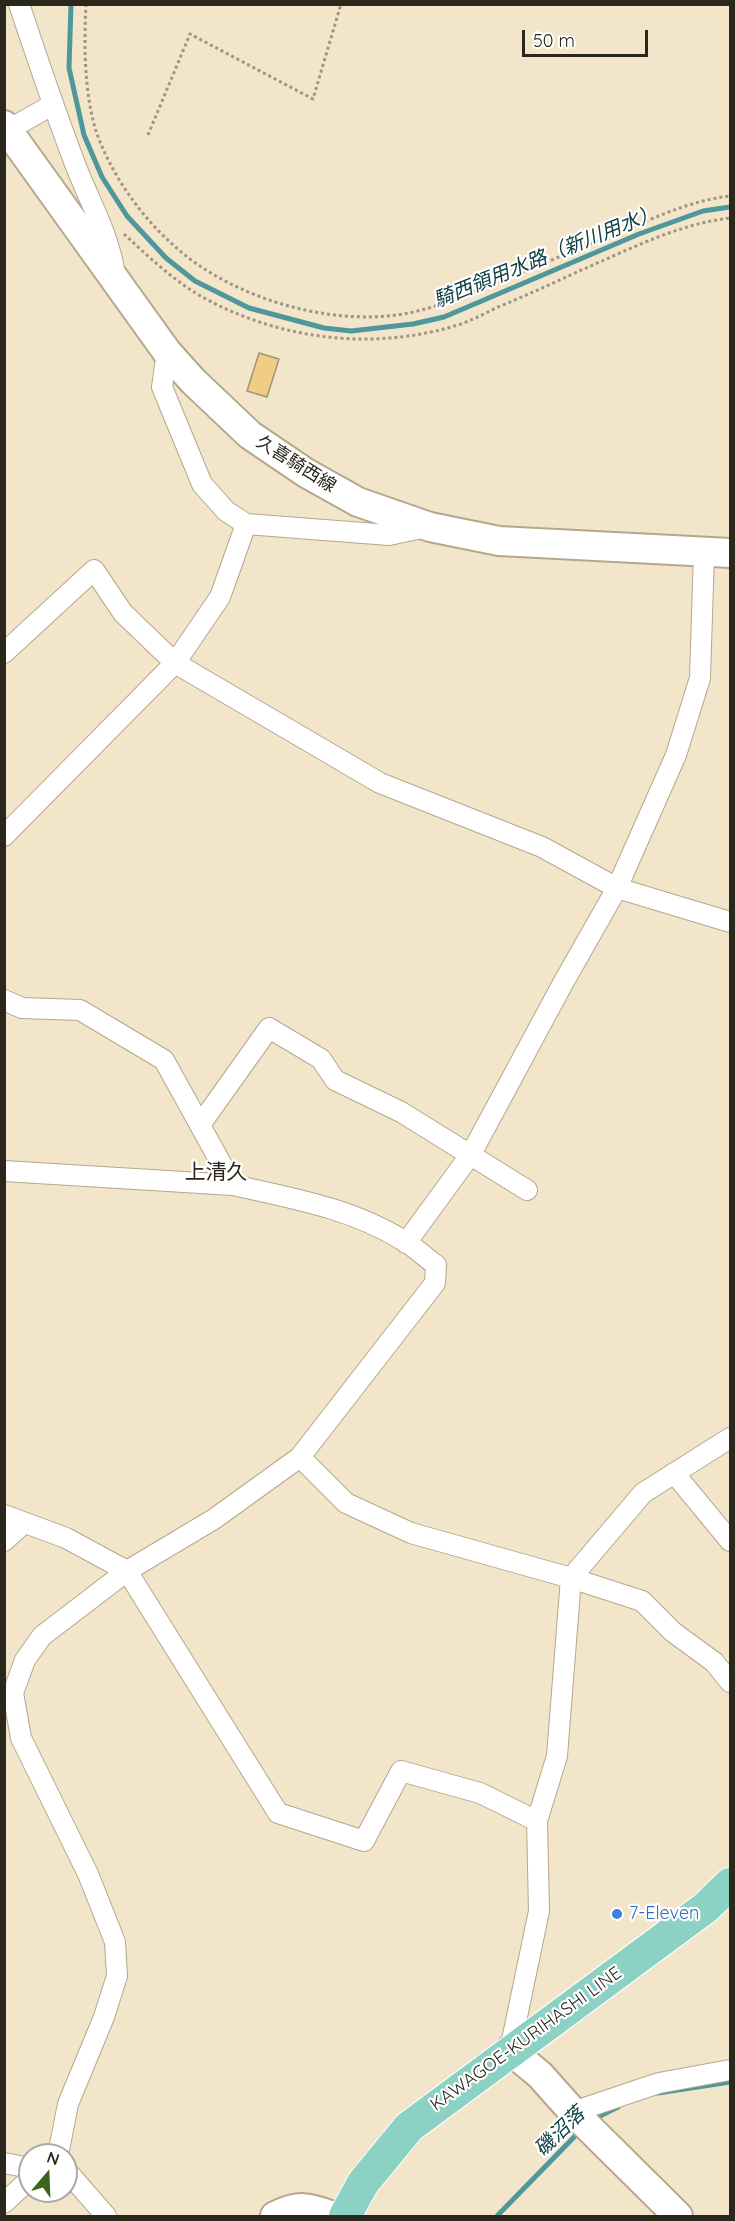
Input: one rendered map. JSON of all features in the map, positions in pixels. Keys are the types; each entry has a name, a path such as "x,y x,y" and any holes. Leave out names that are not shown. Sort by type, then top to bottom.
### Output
{"main road":[{"name":"久喜騎西線","path":"6,127 167,352 193,381 250,435 306,473 358,502 430,527 499,541 717,553"},
{"name":"KAWAGOE-KURIHASHI LINE","path":"345,2217 363,2183 409,2127 510,2050 705,1908 730,1884"},
{"path":"510,2050 540,2075 582,2121 678,2217"},
{"path":"275,2217 290,2208 305,2207 333,2217"}],"street":[{"path":"19,4 52,105 89,200 106,233 115,277"},
{"path":"6,127 52,105"},
{"path":"167,352 162,387 202,484 226,511 246,524 389,535 430,527"},
{"path":"4,836 175,663 220,597 246,524"},
{"path":"406,1242 471,1154 617,888 676,755 700,678 717,553"},
{"path":"4,653 94,570 123,613 175,663 380,783 542,847 617,888 730,922"},
{"path":"4,1000 22,1008 80,1010 164,1060 233,1185"},
{"path":"200,1125 269,1028 321,1059 335,1080 401,1112 527,1190"},
{"path":"4,1171 233,1185 311,1202 367,1222 406,1242 436,1265 435,1282 300,1457 214,1519 127,1572 42,1636 25,1660 13,1693 21,1738 88,1874 115,1942 117,1976 104,2018 68,2104 60,2143"},
{"path":"510,2050 539,1911 537,1821 557,1756 571,1578 643,1493 730,1438"},
{"path":"300,1457 346,1503 411,1533 571,1578 642,1601 673,1632 714,1662 730,1682"},
{"path":"674,1473 730,1541"},
{"path":"4,1515 66,1538 127,1572 278,1813 364,1841 401,1771 480,1793 537,1821"},
{"path":"4,1541 24,1523"},
{"path":"582,2121 659,2083 730,2070"},
{"path":"78,2184 106,2217"},
{"path":"4,2203 18,2191"}],"path":[{"path":"86,4 84,39 87,82 96,130 111,163 133,200 173,245 209,271 238,288 299,309 365,317 423,310 662,215 709,199 730,196"},
{"path":"148,135 190,34 313,99 341,4"},
{"path":"119,230 187,287 224,307 268,324 296,331 326,338 369,341 424,334 462,323 616,255 679,230 730,218"}],"building":[{"path":"259,353 279,359 267,397 247,391"}],"waterway":[{"name":"騎西領用水路（新川用水）","path":"71,4 69,68 84,135 102,177 127,216 166,258 195,281 249,308 324,328 351,331 413,324 444,317 639,234 703,211 730,207"},
{"name":"磯沼落","path":"658,2093 730,2082"},
{"name":"磯沼落","path":"592,2120 618,2107"},
{"name":"磯沼落","path":"497,2216 581,2130"}],"place":[{"name":"7-Eleven","path":"617,1914"}],"district":[{"name":"上清久","path":"216,1173"}]}
